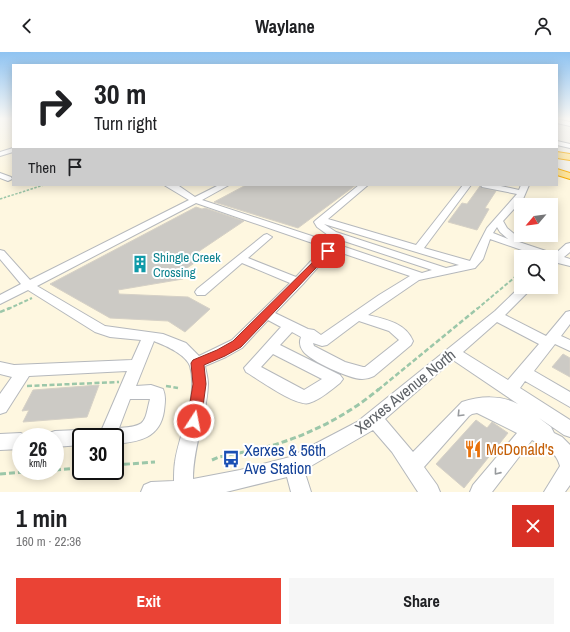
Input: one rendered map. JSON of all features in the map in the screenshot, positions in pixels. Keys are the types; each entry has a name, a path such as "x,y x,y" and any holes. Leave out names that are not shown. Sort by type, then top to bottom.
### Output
{"highway":[{"path":"558,152 570,153"},
{"path":"558,156 570,157"},
{"path":"558,160 570,162"},
{"path":"558,168 570,170"},
{"path":"558,172 570,176"}],"street":[{"path":"558,142 570,146"},
{"path":"0,149 12,146"},
{"path":"0,154 12,150"},
{"path":"0,175 8,178 0,181"},
{"path":"180,186 194,200 445,271"},
{"path":"0,300 223,186"},
{"path":"363,186 319,222 320,225 332,239 421,276"},
{"path":"418,249 466,186"},
{"path":"494,186 523,189"},
{"path":"266,314 322,341 414,278 471,266 476,262 489,233 523,189"},
{"path":"322,220 471,266"},
{"path":"498,221 506,233 514,239"},
{"path":"489,233 514,239"},
{"path":"489,233 528,250"},
{"path":"201,292 267,237"},
{"path":"197,363 221,353 237,344 328,251 332,239"},
{"path":"521,242 543,250"},
{"path":"558,257 570,246"},
{"path":"0,253 28,285 100,329 126,334 158,337 181,347 197,363 200,384 197,407 184,462 183,491"},
{"path":"240,259 298,282"},
{"path":"558,262 570,264"},
{"name":"Xerxes Avenue North","path":"151,492 183,491 240,480 293,466 363,428 453,353 520,294"},
{"path":"509,390 570,315"},
{"path":"309,334 306,341 308,348 312,352 355,372 363,374 369,372 406,341 406,337 403,333 392,328 357,316"},
{"path":"496,316 550,340 570,346"},
{"path":"271,347 335,379 307,396 302,397 251,368 291,325"},
{"path":"111,428 149,337"},
{"path":"453,353 570,430"},
{"path":"0,368 14,371 137,365"},
{"path":"0,407 25,370"},
{"path":"524,372 570,400"},
{"path":"124,435 140,434 148,429 153,423 158,398 156,394 151,392 127,387"},
{"path":"412,467 468,407 494,404 504,405 535,425 566,453 570,468 554,492"},
{"path":"478,406 556,443"},
{"path":"374,419 398,446 430,492"},
{"path":"480,492 530,430"},
{"path":"0,442 12,441"},
{"path":"293,466 301,492"}],"path":[{"path":"0,199 41,186"},
{"path":"0,312 23,303 40,293"},
{"path":"162,384 178,388"},
{"path":"14,386 127,387"},
{"path":"124,464 155,462"},
{"path":"0,474 12,473"}],"shaded area":[{"name":"Shingle Creek Crossing","path":"0,139 12,139 12,186 558,186 558,170 570,172 570,492 0,492"}],"building":[{"path":"244,186 355,186 298,228 214,202"},
{"path":"480,186 482,188 496,191 485,208 489,209 477,230 448,222 462,203 467,204"},
{"name":"Shingle Creek Crossing","path":"196,207 202,209 205,208 244,221 195,254 202,258 184,270 183,279 118,290 119,294 188,297 210,309 185,332 168,321 110,318 50,284"},
{"path":"563,354 570,358 570,377 552,367"},
{"path":"99,385 87,417 23,422 29,410 22,411 33,390"},
{"name":"McDonald's","path":"476,420 487,428 492,422 508,433 464,488 436,464"}],"place":[{"name":"Shingle Creek Crossing","path":"140,264"},
{"name":"McDonald's","path":"473,449"},
{"name":"Xerxes & 56th Ave Station","path":"231,459"}],"route":[{"path":"194,421 200,384 197,363 221,353 237,344 328,251"}]}
